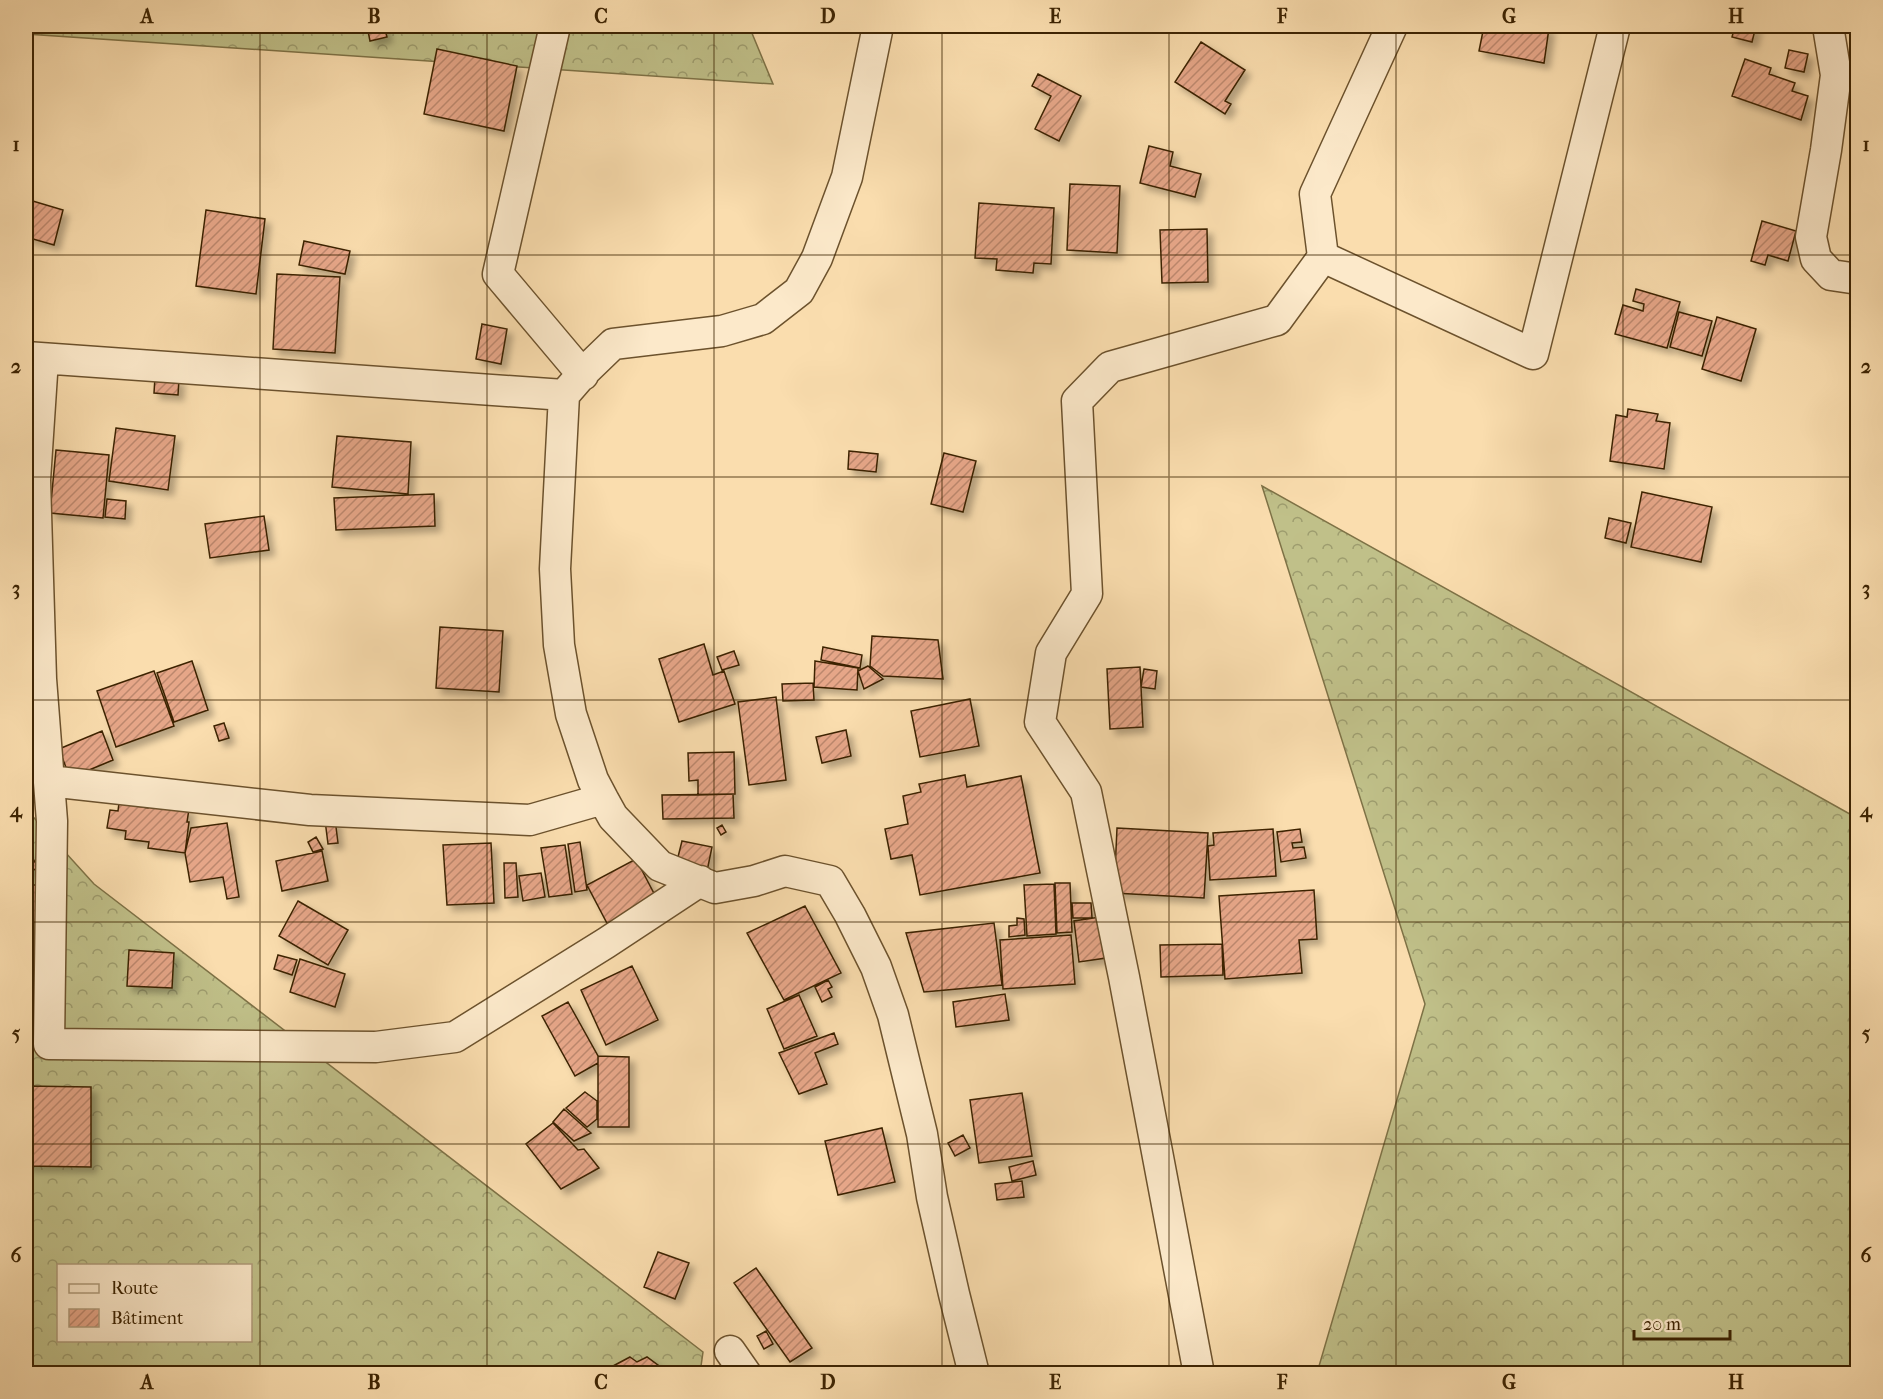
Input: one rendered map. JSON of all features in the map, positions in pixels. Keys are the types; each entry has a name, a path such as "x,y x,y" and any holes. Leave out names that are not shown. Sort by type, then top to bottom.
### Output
{"street":[{"path":"555,26 498,274 574,385"},
{"path":"879,26 847,177 817,258 799,291 763,319 722,331 613,344 574,385 555,569 559,645 571,714 593,780 613,817 660,866 715,888 754,881 785,871 830,881 850,915 876,966 893,1015 922,1134 932,1197 974,1374"},
{"path":"1199,1374 1124,977 1086,792 1040,722 1051,653 1088,594 1077,401 1110,367 1277,320 1323,257 1315,194 1392,26"},
{"path":"1323,257 1533,354 1615,26"},
{"path":"1828,26 1836,75 1811,237 1816,259 1831,275 1857,279"},
{"path":"574,385 34,358 41,679 51,821 49,1044 376,1047 455,1037 700,882"},
{"path":"49,781 310,810 530,820 603,799"}],"green space":[{"path":"26,26 749,26 773,84 26,34"},
{"path":"1262,486 1857,818 1857,1373 1317,1373 1425,1004"},
{"path":"26,809 94,884 703,1352 700,1373 26,1373"}],"building":[{"path":"367,26 384,26 387,37 370,41"},
{"path":"1484,26 1549,28 1544,63 1479,51"},
{"path":"1735,26 1756,26 1752,42 1732,37"},
{"path":"1201,42 1245,70 1225,101 1231,104 1225,114 1175,82"},
{"path":"437,49 517,66 504,131 424,114"},
{"path":"1789,50 1808,54 1804,72 1785,68"},
{"path":"1745,59 1771,68 1769,74 1795,83 1792,91 1808,96 1801,120 1732,96"},
{"path":"1038,74 1081,96 1059,141 1035,129 1051,96 1032,86"},
{"path":"1149,146 1173,152 1170,166 1201,174 1195,197 1140,183"},
{"path":"1070,184 1120,186 1117,253 1067,250"},
{"path":"26,199 63,210 54,245 26,237"},
{"path":"979,203 1054,208 1051,264 1034,263 1033,273 996,270 997,259 975,258"},
{"path":"206,210 265,219 256,294 196,286"},
{"path":"1762,221 1796,231 1788,261 1768,255 1765,265 1751,261"},
{"path":"1207,229 1208,282 1162,283 1160,230"},
{"path":"304,241 350,251 345,274 299,265"},
{"path":"277,274 340,277 335,353 273,349"},
{"path":"1636,289 1680,302 1667,348 1615,334 1623,305 1643,311 1644,304 1633,301"},
{"path":"1679,312 1712,321 1702,356 1670,347"},
{"path":"1717,317 1756,329 1741,381 1702,369"},
{"path":"482,324 507,329 501,364 476,359"},
{"path":"155,377 179,379 178,395 154,393"},
{"path":"1628,409 1658,414 1656,421 1670,423 1664,469 1610,461 1616,415 1627,417"},
{"path":"116,428 175,436 168,490 109,481"},
{"path":"337,436 411,442 408,494 332,487"},
{"path":"56,450 109,455 103,518 50,513"},
{"path":"849,451 878,454 876,472 848,469"},
{"path":"944,453 976,461 963,512 931,504"},
{"path":"1642,492 1712,507 1701,562 1631,547"},
{"path":"434,494 435,526 336,530 334,498"},
{"path":"107,499 126,501 125,519 105,517"},
{"path":"264,516 269,550 210,558 205,524"},
{"path":"1609,518 1631,523 1626,543 1605,538"},
{"path":"440,627 503,631 499,692 436,688"},
{"path":"872,636 938,640 943,679 883,676 870,666"},
{"path":"704,644 713,675 724,671 735,704 679,722 659,659"},
{"path":"823,647 862,655 860,668 821,660"},
{"path":"734,651 739,665 722,670 717,657"},
{"path":"192,661 208,710 174,722 157,673"},
{"path":"815,661 858,668 857,690 814,687"},
{"path":"868,666 883,679 864,689 858,671"},
{"path":"1140,667 1143,727 1110,729 1107,669"},
{"path":"1144,669 1157,671 1155,689 1141,687"},
{"path":"154,671 174,726 116,747 97,691"},
{"path":"813,683 814,700 783,701 782,684"},
{"path":"776,697 786,780 749,785 738,702"},
{"path":"970,699 979,746 920,757 911,711"},
{"path":"224,723 229,738 219,741 214,726"},
{"path":"846,730 851,756 822,763 816,737"},
{"path":"102,731 113,760 70,778 59,749"},
{"path":"734,752 735,794 698,795 698,780 689,781 688,753"},
{"path":"965,775 967,787 1021,776 1040,873 920,895 912,855 891,859 885,829 908,824 903,796 921,792 919,784"},
{"path":"733,794 734,818 663,819 662,795"},
{"path":"149,802 189,809 185,853 148,848 149,842 125,839 126,831 107,828 110,810 118,811 119,803 148,808"},
{"path":"335,819 338,843 328,844 325,820"},
{"path":"227,823 239,897 227,899 223,877 190,882 185,853 191,828"},
{"path":"722,825 726,832 721,835 717,828"},
{"path":"1117,828 1208,833 1204,898 1114,893"},
{"path":"1273,829 1276,876 1210,880 1208,846 1214,845 1213,833"},
{"path":"1300,829 1302,842 1292,843 1293,848 1304,847 1306,858 1281,862 1277,832"},
{"path":"316,837 323,849 313,852 308,842"},
{"path":"682,841 712,847 706,876 675,869"},
{"path":"580,842 587,890 575,892 568,844"},
{"path":"491,843 494,903 447,905 443,845"},
{"path":"565,845 572,894 549,897 541,848"},
{"path":"322,851 328,881 282,891 276,861"},
{"path":"30,853 38,868 27,873 26,855"},
{"path":"636,859 659,903 610,929 587,885"},
{"path":"504,863 516,863 518,897 505,898"},
{"path":"541,873 545,897 523,901 519,876"},
{"path":"43,883 52,918 32,923 26,887"},
{"path":"1055,883 1070,883 1072,932 1057,933"},
{"path":"1054,884 1056,934 1027,936 1024,885"},
{"path":"1314,890 1317,939 1299,940 1302,973 1225,979 1219,896"},
{"path":"298,901 348,930 328,965 279,936"},
{"path":"1072,903 1091,903 1092,918 1073,918"},
{"path":"805,906 841,973 784,1000 747,933"},
{"path":"1100,917 1106,958 1079,962 1074,921"},
{"path":"1017,918 1024,919 1025,935 1009,937 1009,926 1017,925"},
{"path":"994,923 1002,985 924,992 906,933"},
{"path":"1071,935 1075,984 1003,989 1000,940"},
{"path":"1222,944 1223,975 1161,977 1160,945"},
{"path":"129,950 174,953 172,988 127,986"},
{"path":"278,955 297,960 292,975 274,969"},
{"path":"300,959 345,974 335,1007 290,992"},
{"path":"632,966 658,1020 606,1045 581,990"},
{"path":"828,980 832,987 828,989 832,997 822,1002 815,987"},
{"path":"1005,994 1009,1020 956,1027 953,1002"},
{"path":"799,995 817,1036 784,1049 767,1009"},
{"path":"568,1002 598,1056 598,1063 575,1076 542,1016"},
{"path":"834,1033 838,1044 815,1053 827,1084 799,1094 779,1053"},
{"path":"598,1056 629,1057 629,1127 598,1127"},
{"path":"26,1086 91,1087 91,1167 26,1166"},
{"path":"585,1092 597,1101 597,1119 587,1127 566,1108"},
{"path":"1022,1093 1032,1156 979,1163 970,1100"},
{"path":"564,1109 591,1133 574,1141 553,1122"},
{"path":"553,1123 578,1150 584,1149 599,1168 561,1189 526,1144"},
{"path":"882,1128 895,1182 838,1195 825,1141"},
{"path":"963,1135 970,1148 955,1156 948,1143"},
{"path":"1033,1161 1036,1175 1012,1181 1009,1167"},
{"path":"1022,1181 1024,1197 997,1200 995,1184"},
{"path":"658,1252 689,1263 675,1299 644,1287"},
{"path":"756,1268 812,1348 790,1362 734,1283"},
{"path":"766,1331 773,1344 764,1349 757,1336"},
{"path":"630,1357 637,1362 647,1357 670,1374 598,1374"}]}
